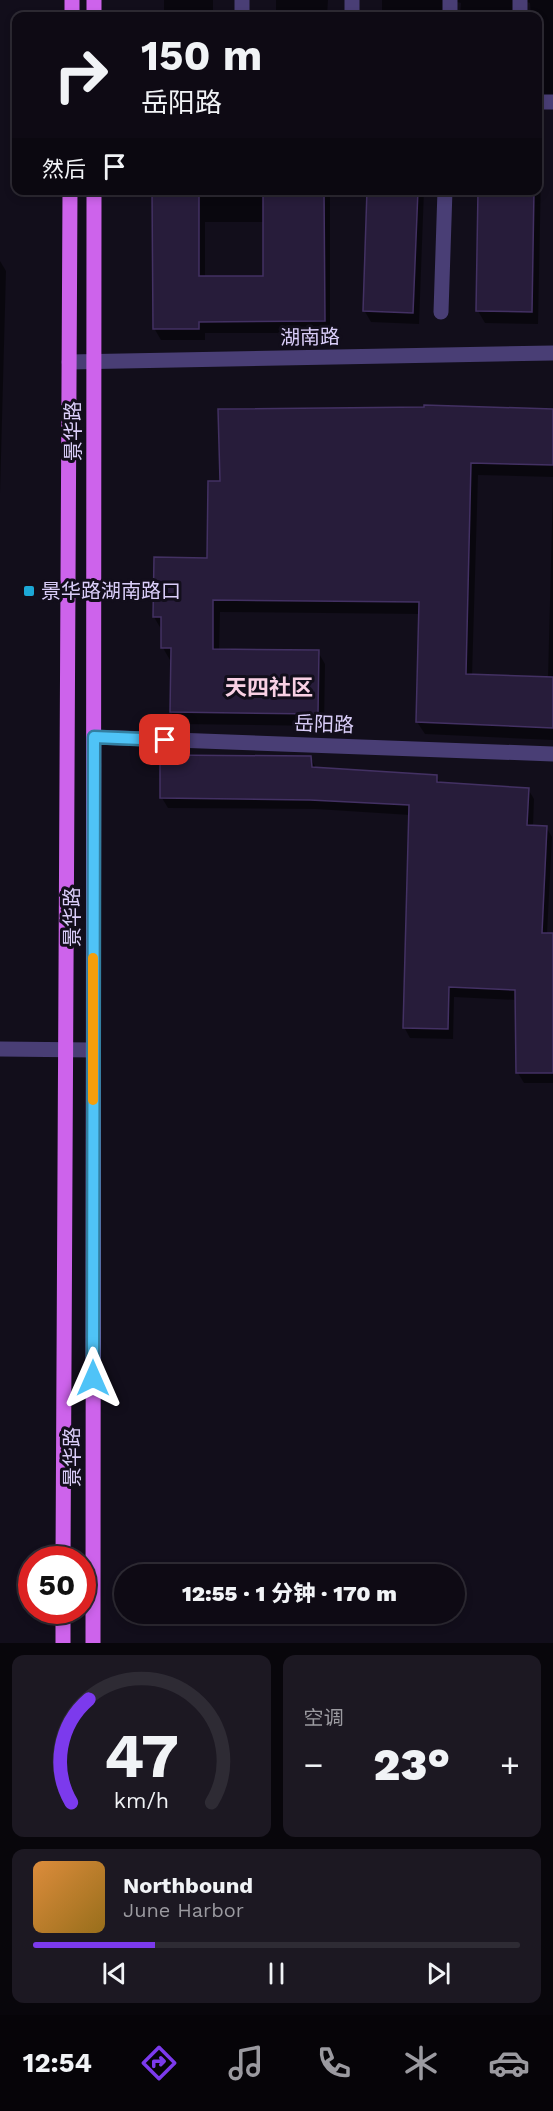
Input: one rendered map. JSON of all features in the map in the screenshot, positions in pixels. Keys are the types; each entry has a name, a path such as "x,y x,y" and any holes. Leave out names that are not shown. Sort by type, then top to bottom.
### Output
{"main road":[{"name":"景华路","path":"63,1546 70,195"},
{"name":"景华路","path":"93,1643 94,195"},
{"path":"63,1624 63,1643"}],"street":[{"path":"441,312 445,195"},
{"name":"湖南路","path":"69,362 553,353"},
{"name":"岳阳路","path":"94,737 553,754"},
{"path":"0,1049 93,1050"}],"building":[{"path":"152,195 199,195 199,276 263,276 263,195 324,195 325,321 199,322 199,329 153,329"},
{"path":"367,195 418,195 413,313 363,311"},
{"path":"478,195 534,195 532,312 476,311"},
{"path":"424,405 553,409 553,465 471,463 466,674 553,677 553,728 416,722 419,602 213,600 213,649 319,650 318,714 170,712 171,648 161,648 161,617 153,617 154,557 207,558 208,481 220,481 218,409 424,407"},
{"path":"160,755 311,756 312,767 437,775 437,782 529,788 527,825 547,826 542,933 553,933 553,1073 516,1073 515,990 449,987 448,1029 403,1028 409,805 310,800 160,798"}],"slow traffic":[{"path":"93,958 93,1100"}],"place":[{"name":"景华路湖南路口","path":"29,591"}],"district":[{"name":"天四社区","path":"269,687"}],"route":[{"path":"93,1378 94,737 165,740"}]}
